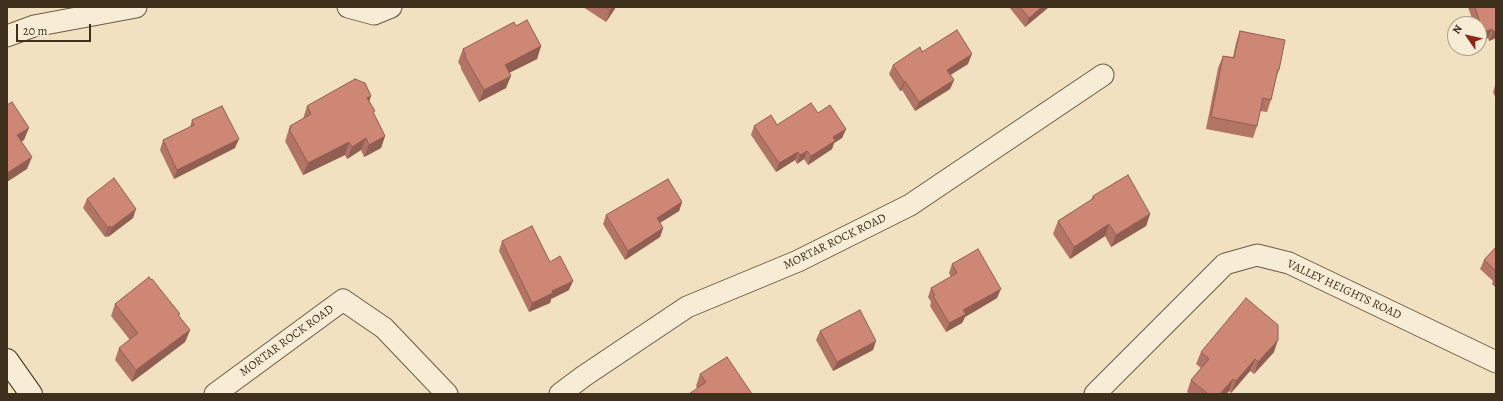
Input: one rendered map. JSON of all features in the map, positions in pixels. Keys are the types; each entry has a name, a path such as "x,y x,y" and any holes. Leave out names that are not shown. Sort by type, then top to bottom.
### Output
{"main road":[{"path":"7,360 31,394"}],"street":[{"path":"7,36 34,26 136,7"},
{"path":"348,7 374,14 391,7"},
{"name":"MORTAR ROCK ROAD","path":"560,394 584,376 687,307 798,261 910,205 1103,75"},
{"name":"VALLEY HEIGHTS ROAD","path":"1095,394 1225,264 1257,255 1289,263 1496,362"},
{"name":"MORTAR ROCK ROAD","path":"215,394 343,300 384,328 447,394"}],"building":[{"path":"605,7 612,7 610,10"},
{"path":"1020,7 1042,7 1029,18"},
{"path":"1475,7 1496,7 1496,30 1493,32 1492,29 1487,31 1487,16 1478,16"},
{"path":"527,20 541,46 505,65 511,76 484,90 465,57 466,56 463,49 514,22 516,26"},
{"path":"957,30 972,54 947,70 954,80 919,102 893,65 920,47 922,52"},
{"path":"1240,31 1285,40 1271,100 1263,98 1257,126 1211,117 1223,56 1234,58"},
{"path":"355,79 365,83 371,96 367,98 375,111 373,112 385,136 369,145 366,138 352,147 349,142 308,163 289,129 291,128 290,126 311,114 307,106"},
{"path":"12,102 29,128 17,135 32,157 7,173 7,105"},
{"path":"811,103 818,113 830,105 846,129 833,137 835,141 811,156 807,151 800,155 798,152 779,163 754,126 771,115 777,125"},
{"path":"222,106 239,139 177,170 163,140 194,125 192,120"},
{"path":"1128,175 1150,214 1116,235 1109,224 1074,247 1058,221 1094,198 1093,196"},
{"path":"114,178 136,209 111,228 110,226 108,228 87,199"},
{"path":"668,179 682,202 657,218 663,228 628,251 606,215"},
{"path":"532,226 550,262 560,256 573,281 532,303 502,241"},
{"path":"1496,247 1496,271 1484,260"},
{"path":"978,249 1001,289 963,310 966,314 949,323 933,296 935,295 931,288 957,273 952,264"},
{"path":"149,277 180,314 178,315 190,330 136,370 119,348 138,333 115,304"},
{"path":"1246,298 1278,325 1278,340 1258,362 1255,359 1236,381 1233,379 1220,394 1208,394 1191,380 1209,359 1201,352"},
{"path":"860,310 876,341 837,362 820,331"},
{"path":"727,357 752,394 689,394 706,382 700,374"}]}
